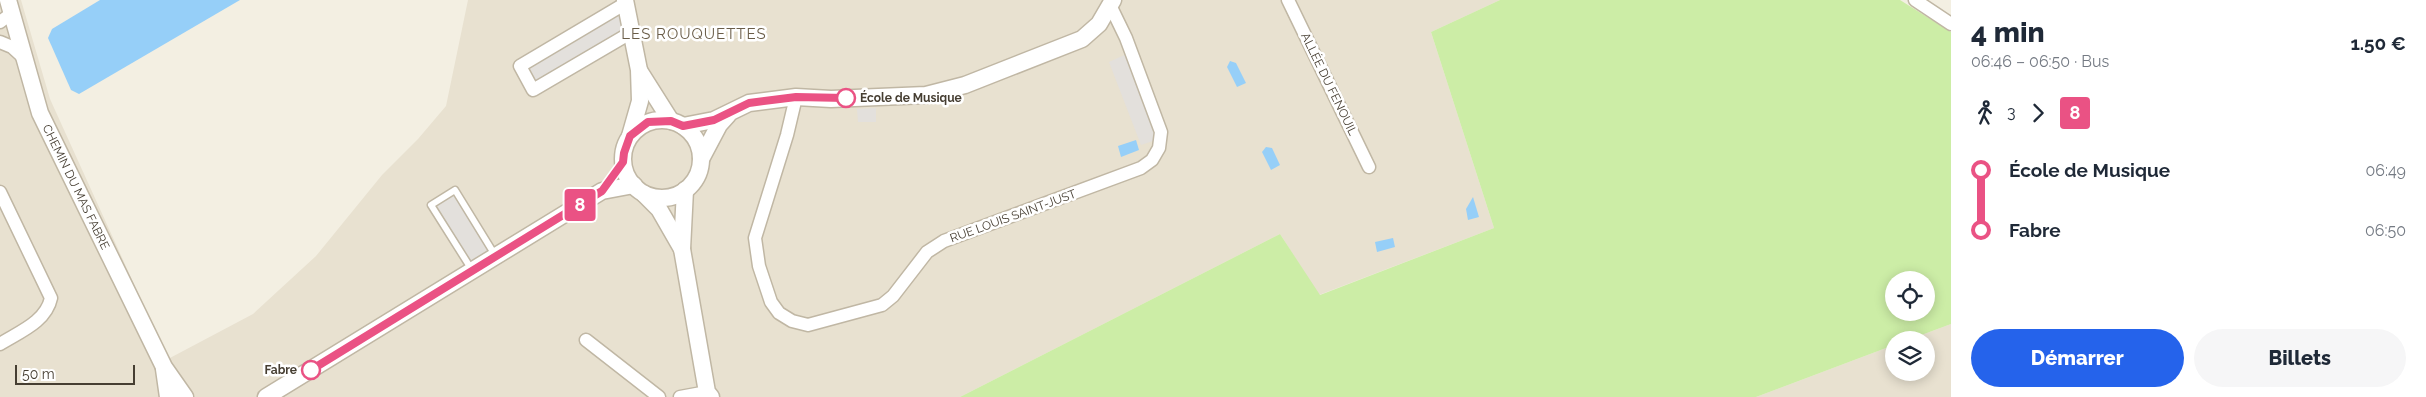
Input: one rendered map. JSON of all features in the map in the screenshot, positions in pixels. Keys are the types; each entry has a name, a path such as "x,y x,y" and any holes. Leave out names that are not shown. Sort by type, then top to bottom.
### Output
{"street":[{"name":"ALLÉE DU FENOUIL","path":"1288,0 1369,167"},
{"path":"1915,0 1951,24"},
{"path":"632,32 533,90 520,66 626,2 632,32 639,70 640,101 623,162 628,178 659,209 682,249"},
{"path":"630,136 648,122 677,123 714,120 728,115 749,103 796,97 831,99 926,95 965,85 1082,38 1098,24 1112,2"},
{"name":"RUE LOUIS SAINT-JUST","path":"796,97 787,135 755,238 759,266 771,302 785,317 808,325 882,305 893,296 927,252 944,241 1141,168 1152,160 1159,148 1161,132 1112,2"},
{"name":"CHEMIN DU MAS FABRE","path":"7,12 24,58 40,113 164,367 185,397"},
{"path":"0,42 12,47 24,58"},
{"path":"639,70 657,102 696,141 701,160"},
{"path":"602,191 638,189 664,197 685,190 693,181 701,160 719,125 728,115"},
{"path":"266,397 602,191 623,162"},
{"path":"680,397 709,395 682,249 685,190"},
{"path":"0,192 51,298 42,318 0,344"},
{"path":"586,340 659,397"},
{"name":"CHEMIN DU MAS FABRE","path":"164,367 168,397"}],"lane":[{"path":"472,270 431,205 454,190 496,256"}],"shaded area":[{"path":"0,0 21,0 50,99 168,359 253,314 316,256 382,175 418,139 446,106 468,0 1500,0 1431,32 1494,228 1319,295 1280,234 960,397 0,397"},
{"path":"626,3 632,32 533,90 520,66"},
{"path":"1131,52 1162,138 1141,145 1109,62"},
{"path":"876,108 876,122 858,122 857,109"},
{"path":"455,190 496,256 472,270 431,205"},
{"path":"1951,324 1951,397 1756,397 1885,348 1885,381 1935,381 1935,331 1932,331"}],"green space":[{"path":"1500,0 1900,0 1951,32 1951,324 1932,331 1885,331 1885,348 1756,397 960,397 1280,234 1320,295 1494,228 1431,32"}],"water":[{"path":"100,0 240,0 79,94 71,90 48,38 52,29"},
{"path":"1230,61 1236,63 1246,83 1237,87 1227,67"},
{"path":"1136,140 1139,150 1121,157 1118,146"},
{"path":"1266,147 1272,148 1280,165 1271,170 1262,152"},
{"path":"1473,197 1479,217 1468,220 1466,209"},
{"path":"1393,238 1395,247 1377,252 1375,242"}],"bus line":[{"name":"8","path":"311,370 602,191 623,162 626,144 630,136 648,122 659,120 671,121 683,126 714,120 728,115 749,103 796,97 846,98"}],"place":[{"name":"École de Musique","path":"846,98"},
{"name":"Fabre","path":"311,370"}],"district":[{"name":"LES ROUQUETTES","path":"694,34"}]}
